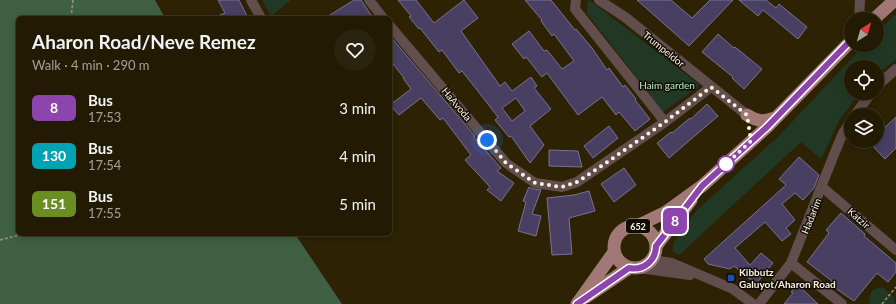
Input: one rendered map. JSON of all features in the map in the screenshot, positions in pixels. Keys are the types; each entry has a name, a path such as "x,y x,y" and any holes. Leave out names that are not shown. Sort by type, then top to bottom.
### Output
{"main road":[{"path":"882,12 895,0"},
{"name":"652","path":"578,303 614,252 615,240 617,236 626,228 637,226 666,212 702,186 775,118 844,47"},
{"path":"747,115 755,120 764,122 775,118"},
{"path":"747,115 751,141"},
{"name":"652","path":"656,246 702,186"},
{"name":"652","path":"578,303 634,268 646,265 652,260 656,251 653,236 642,227 637,226"},
{"path":"614,252 620,262 634,268"}],"street":[{"path":"252,0 260,16"},
{"path":"369,0 381,16"},
{"path":"576,0 575,9 665,122"},
{"name":"Trumpeldor","path":"599,0 625,18 747,115"},
{"path":"859,12 860,0"},
{"name":"HaAvoda","path":"392,28 506,163 535,183 562,187 577,182 665,122 711,87"},
{"path":"884,80 896,69"},
{"name":"Hadarim","path":"759,304 791,263 844,132"},
{"name":"Katzir","path":"822,187 896,250"},
{"path":"652,260 672,263 708,278 733,289 753,304"},
{"path":"791,263 842,304"},
{"path":"634,268 708,278"}],"path":[{"path":"71,16 73,0"},
{"path":"0,240 16,236"},
{"path":"882,304 896,287"}],"green space":[{"path":"0,0 155,0 164,16 16,16 16,236 296,236 342,304 0,304"},
{"path":"262,0 291,0 271,16"},
{"name":"Haim garden","path":"588,0 700,85 663,112 587,13"},
{"path":"896,14 896,59 884,69 884,60 850,60 857,52 884,52 884,25"},
{"path":"844,66 844,100 854,100 848,108 844,108 844,114 839,121 821,159 801,142 679,255 673,252 673,245 680,232 697,210 779,136"},
{"path":"884,288 893,297 896,304 870,304 870,294 873,290"}],"building":[{"path":"218,0 239,0 247,16 218,16 225,13"},
{"path":"354,0 361,0 372,16 328,16"},
{"path":"398,0 416,0 434,23 464,0 478,18 461,31 500,86 505,82 512,91 531,77 537,86 534,88 551,109 530,126 544,145 530,163 511,136 509,137 495,120 498,117 462,71 459,73 442,50 439,52 409,17 411,16","holes":["516,98 525,111 512,121 502,108"]},
{"path":"525,0 551,0 575,30 576,29 592,48 607,70 609,68 623,87 625,85 650,119 635,131 619,112 616,115 602,97 578,115 547,73 542,77 526,57 524,59 512,44 529,31 544,51 547,50 562,69 574,61 554,34 552,36 541,21 542,20"},
{"path":"637,0 671,0 692,18 710,0 733,0 689,46"},
{"path":"739,0 766,0 776,8 779,4 807,27 798,39 763,10 758,16"},
{"path":"718,34 762,69 744,89 732,78 733,77 702,52"},
{"path":"392,38 501,168 497,171 514,183 501,201 487,190 490,187 465,160 471,155 443,118 440,120 421,98 399,115 392,107 392,103 411,89 392,63"},
{"path":"707,104 718,116 669,158 657,143 690,118 691,119"},
{"path":"896,117 896,148 885,159 875,148 884,148 884,128"},
{"path":"609,126 618,138 593,158 584,146"},
{"path":"549,150 578,151 582,167 549,166"},
{"path":"799,157 819,175 814,188 803,200 795,193 782,204 795,220 786,228 791,234 782,241 765,222 735,248 750,265 761,253 773,263 756,284 734,266 730,269 708,264 704,259 786,185 779,179"},
{"path":"624,168 636,185 614,202 601,184"},
{"path":"529,187 541,190 532,214 541,216 536,236 518,231 526,202 523,201"},
{"path":"589,191 595,211 569,218 572,254 552,255 547,198 574,195"},
{"path":"841,213 865,234 864,236 896,263 896,272 888,282 877,273 854,301 838,290 830,283 832,281 807,262 829,233 826,230"},
{"path":"798,285 818,304 784,304 793,293 791,292"}],"bus line":[{"name":"8","path":"577,304 629,268 642,267 649,263 656,251 656,246 702,186 767,127 844,47"}],"place":[{"name":"Kibbutz Galuyot/Aharon Road","path":"731,278"}],"route":[{"path":"487,140 506,163 535,183 562,187 577,182 606,163 665,122 711,87 747,115 751,141 722,168 726,164"}]}
